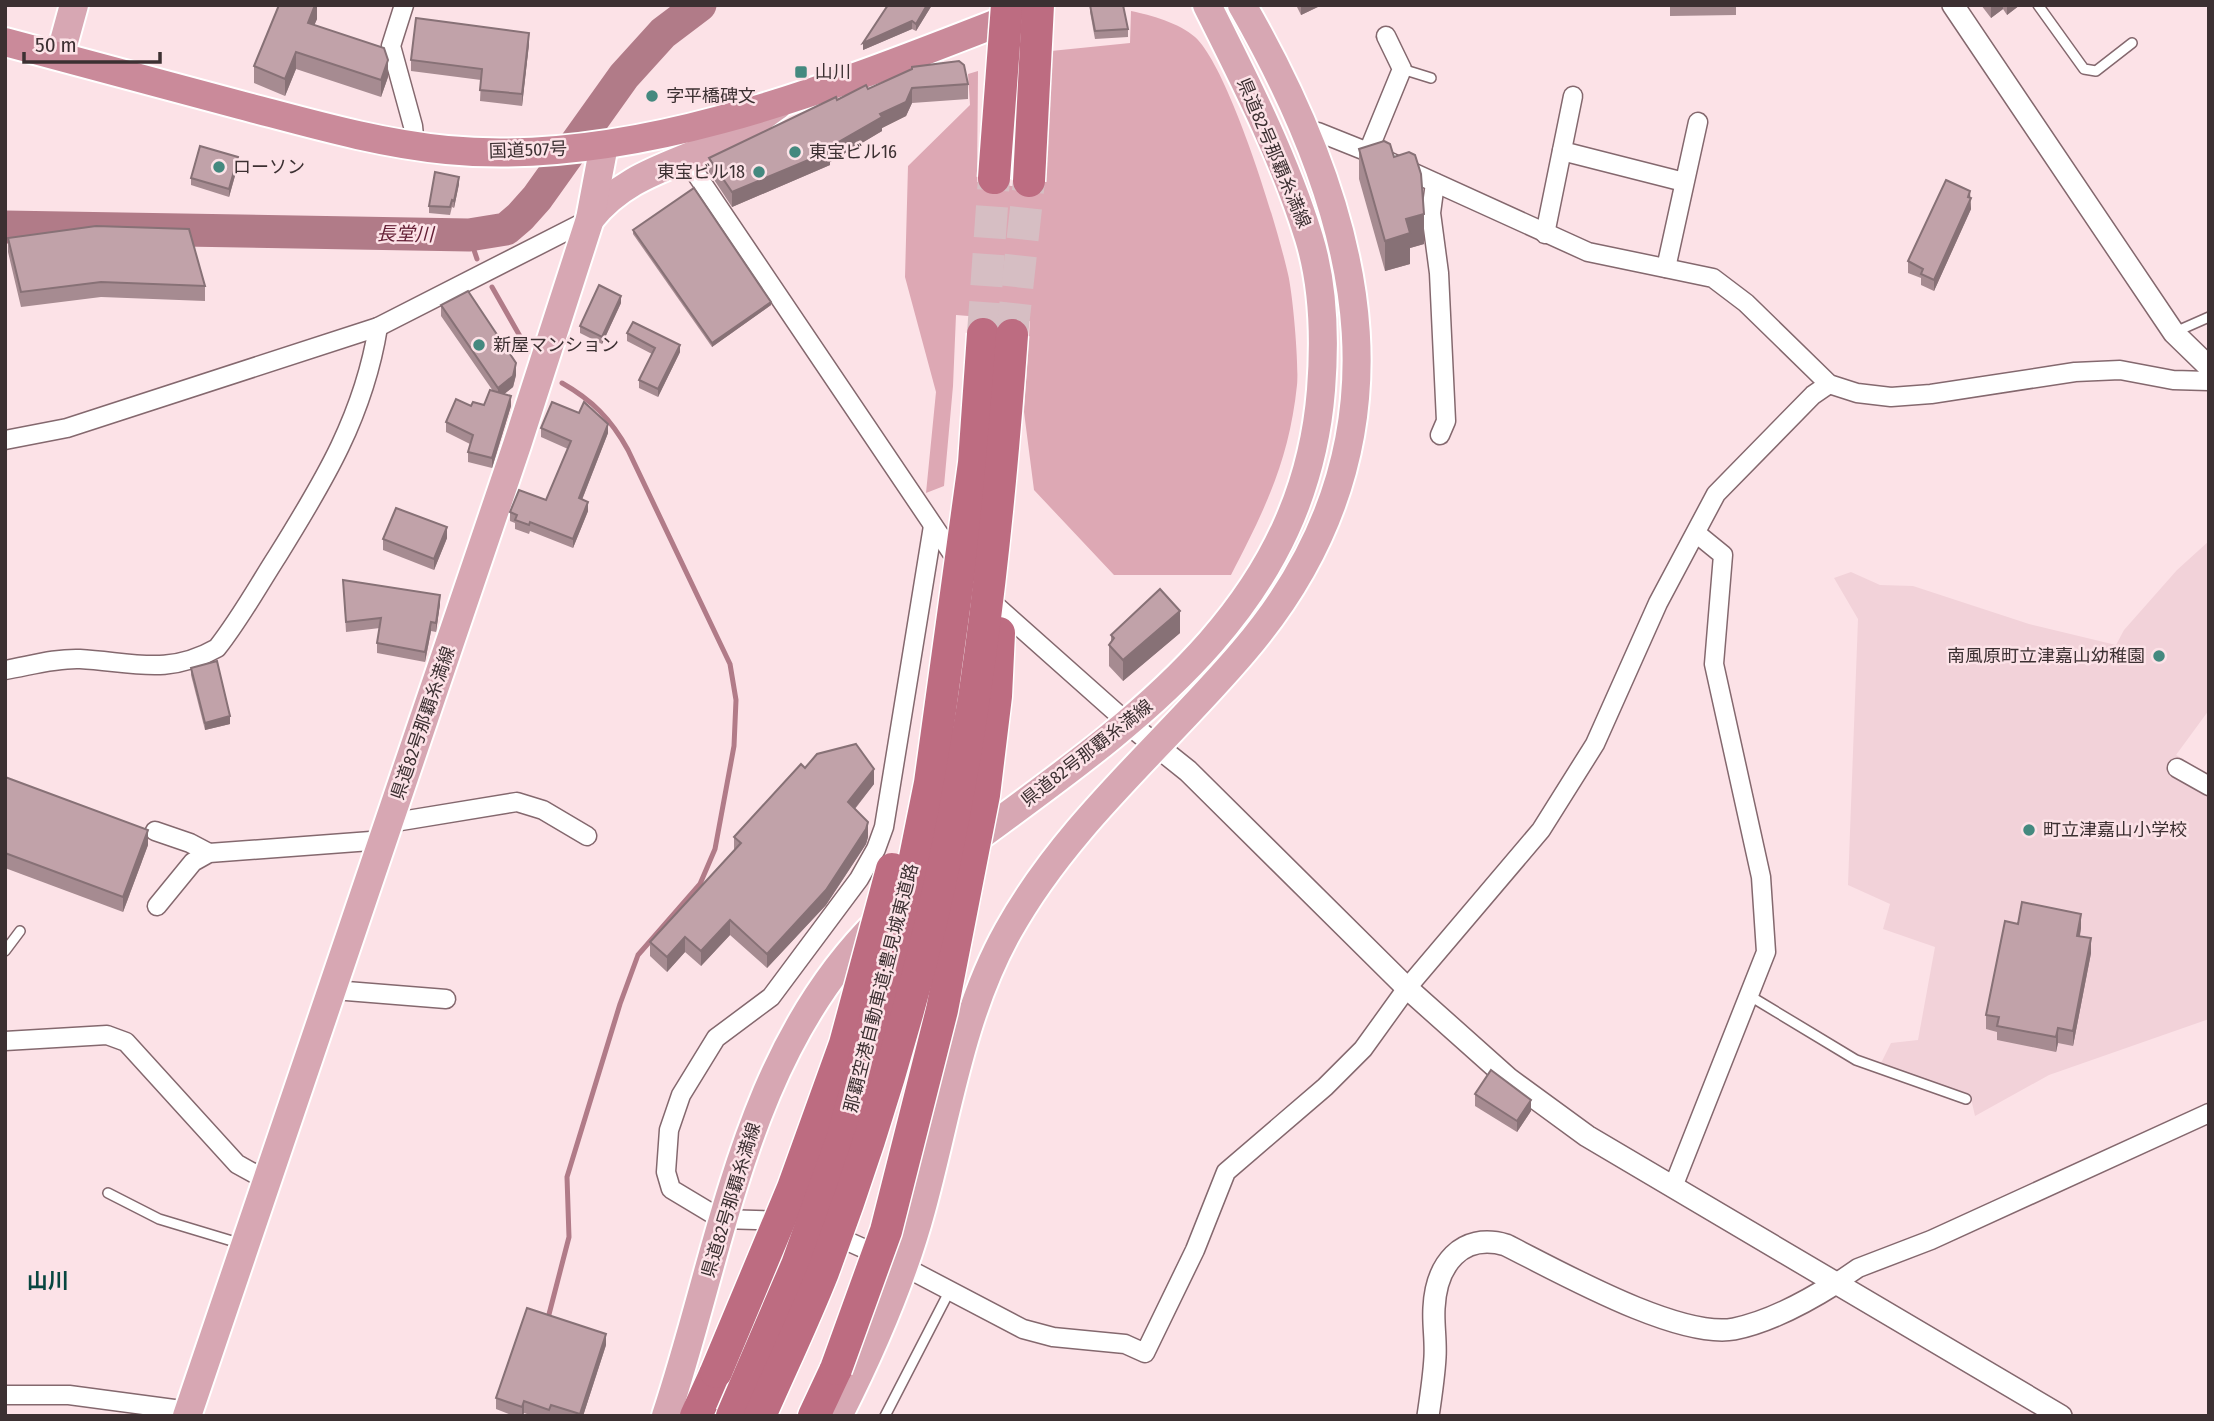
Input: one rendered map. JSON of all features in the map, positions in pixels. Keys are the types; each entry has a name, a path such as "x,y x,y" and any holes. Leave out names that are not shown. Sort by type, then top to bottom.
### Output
{"highway":[{"path":"994,178 1007,5"},
{"name":"国道507号","path":"5,42 361,137 415,146 528,153 602,145 783,101 1040,5"},
{"path":"1029,181 1040,5"},
{"name":"那覇空港自動車道;豊見城東道路","path":"760,1416 831,1248 876,1122 922,960 957,793 982,631 988,462 998,334"},
{"path":"814,1416 836,1370 886,1231 915,1123 961,920 984,795 996,696 988,462"},
{"path":"696,1416 811,1138 845,1044 869,962 901,833 988,462"},
{"name":"那覇空港自動車道;豊見城東道路","path":"732,1416 797,1265 843,1136 902,922 988,462"}],"main road":[{"path":"60,56 74,5"},
{"name":"県道82号那覇糸満線","path":"666,1416 721,1219 758,1111 780,1058 841,963 877,923 933,870 1129,724 1200,657 1252,591 1280,545 1303,489 1319,417 1324,355 1321,291 1310,240 1274,144 1207,5"},
{"name":"県道82号那覇糸満線","path":"838,1416 882,1317 920,1212 966,1032 1002,943 1037,883 1074,834 1245,650 1293,584 1325,521 1344,463 1356,392 1356,321 1352,283 1337,216 1306,134 1265,45 1242,5"},
{"path":"590,219 617,189 735,136 783,101"},
{"name":"県道82号那覇糸満線","path":"188,1413 244,1244 334,990 590,219 602,145"}],"street":[{"path":"404,5 391,46 413,126 415,146"},
{"path":"1953,5 2174,333 2209,367"},
{"path":"1368,152 1402,69 1386,36"},
{"path":"1545,234 1573,96"},
{"path":"1666,268 1698,122"},
{"path":"1306,134 1318,132 1368,152 1588,252 1713,278 1745,303 1829,384 1857,393 1891,397 1931,394 2075,372 2120,370 2173,380 2209,380"},
{"path":"1562,151 1684,182"},
{"path":"686,159 973,585 1129,724 1188,771 1407,988 1509,1079 1587,1136 2061,1416"},
{"path":"1436,183 1431,213 1439,273 1446,421 1440,435"},
{"path":"5,440 67,428 378,327 590,219"},
{"path":"5,670 78,659 112,664 179,665 195,661 217,648 331,470 352,421 374,355 378,327"},
{"path":"933,526 884,827 876,849 859,879 771,997 716,1038 681,1095 670,1130 666,1172 671,1189 721,1219 804,1222 901,1265 1023,1329 1054,1337 1125,1345 1145,1353 1195,1250 1226,1172 1325,1087 1363,1049 1407,988 1541,830 1589,755 1658,603 1716,494 1813,395 1829,384"},
{"path":"1673,1187 1766,952 1761,877 1714,664 1723,555 1696,533"},
{"path":"2177,768 2209,786"},
{"path":"157,906 193,862 209,853 386,831 517,802 543,810 587,836"},
{"path":"155,831 209,853"},
{"path":"334,990 446,999"},
{"path":"5,1041 107,1035 126,1042 237,1164 251,1175 268,1181"},
{"path":"1428,1416 1435,1371 1434,1306 1445,1266 1457,1251 1472,1243 1489,1240 1506,1245 1665,1320 1733,1329 1783,1312 1858,1268 1931,1240 2209,1113"},
{"path":"5,1395 69,1395 188,1413"}],"lane":[{"path":"2038,5 2084,69 2096,71 2132,43"},
{"path":"1402,69 1430,78"},
{"path":"2174,333 2209,317"},
{"path":"5,951 20,932"},
{"path":"1750,996 1856,1060 1966,1100"},
{"path":"108,1193 159,1219 244,1244"},
{"path":"885,1416 948,1292"}],"shaded area":[{"path":"1131,11 1156,17 1181,28 1195,37 1208,54 1222,80 1250,149 1274,221 1290,284 1297,385 1288,437 1274,484 1231,575 1114,575 1034,490 1024,412 1030,321 956,315 944,486 926,493 936,392 905,277 908,166 970,105 968,74 978,71 977,182 1037,189 1051,51 1130,43"},
{"name":"町立津嘉山小学校","path":"2209,541 2209,710 2176,755 2209,774 2209,1019 2049,1075 1975,1116 1970,1094 1899,1073 1881,1063 1891,1043 1918,1040 1935,947 1883,929 1890,904 1848,885 1858,619 1834,578 1851,572 1880,585 1913,586 2029,624 2116,645 2124,630 2177,570"}],"building":[{"path":"279,5 315,5 308,23 384,48 388,60 381,80 296,52 285,79 254,66"},
{"path":"888,5 927,5 916,24 912,21 863,43"},
{"path":"1090,5 1123,5 1128,29 1095,31"},
{"path":"416,18 529,33 522,94 480,90 482,69 411,60"},
{"path":"959,61 964,65 968,84 912,88 906,102 880,114 882,117 828,148 830,151 732,192 709,158 836,97 837,100 866,85 868,89 912,67"},
{"path":"1384,141 1390,144 1394,157 1409,152 1415,155 1421,174 1424,214 1406,219 1410,233 1385,241 1359,149"},
{"path":"200,146 238,157 229,189 191,178"},
{"path":"435,172 459,177 454,201 452,200 450,207 429,206"},
{"path":"1946,180 1970,191 1968,197 1971,198 1934,280 1921,274 1923,269 1908,261"},
{"path":"694,188 771,302 712,343 633,230"},
{"path":"96,226 189,229 205,286 101,282 21,292 8,238"},
{"path":"599,285 621,296 602,337 580,326"},
{"name":"新屋マンション","path":"468,291 516,363 513,376 498,388 441,305"},
{"path":"633,322 680,345 658,389 639,380 655,348 627,333"},
{"path":"490,390 511,396 492,458 468,452 473,435 446,422 456,399 471,406 473,402 484,405"},
{"path":"552,402 579,413 584,402 608,424 579,498 588,502 573,539 530,522 529,525 515,520 517,515 510,512 519,490 546,500 571,441 541,428"},
{"path":"396,508 447,527 434,559 383,539"},
{"path":"343,580 440,595 436,623 431,622 425,652 377,643 381,618 346,622"},
{"path":"1160,589 1180,611 1123,660 1109,645 1114,638 1111,635"},
{"path":"217,661 230,716 205,723 191,668"},
{"path":"856,744 874,769 848,802 868,822 866,829 826,890 767,954 730,920 701,951 685,937 667,957 650,942 741,843 734,837 801,764 805,768 817,754"},
{"path":"5,777 148,830 123,897 5,853"},
{"path":"2022,902 2081,914 2077,936 2091,938 2073,1031 2058,1028 2056,1037 1997,1026 1999,1017 1986,1015 2005,921 2018,924"},
{"path":"1491,1070 1531,1100 1517,1121 1475,1094"},
{"path":"527,1308 606,1334 580,1414 551,1405 549,1410 524,1401 522,1407 496,1398"}],"waterway":[{"name":"長堂川","path":"5,227 469,235 506,229 537,198 624,76 663,33 700,5"},
{"path":"469,235 477,259"},
{"path":"492,287 525,345"},
{"path":"547,1322 569,1237 567,1177 620,1004 638,955 700,884 715,849 734,746 736,700 730,664 628,450 600,411 562,383"}],"tunnel":[{"path":"983,334 994,178"},
{"path":"1012,335 1029,181"}],"place":[{"name":"山川","path":"801,72"},
{"name":"字平橋碑文","path":"652,96"},
{"name":"東宝ビル16","path":"795,152"},
{"name":"ローソン","path":"219,167"},
{"name":"東宝ビル18","path":"759,172"},
{"name":"新屋マンション","path":"479,345"},
{"name":"南風原町立津嘉山幼稚園","path":"2159,656"},
{"name":"町立津嘉山小学校","path":"2029,830"}],"district":[{"name":"山川","path":"48,1281"}]}
